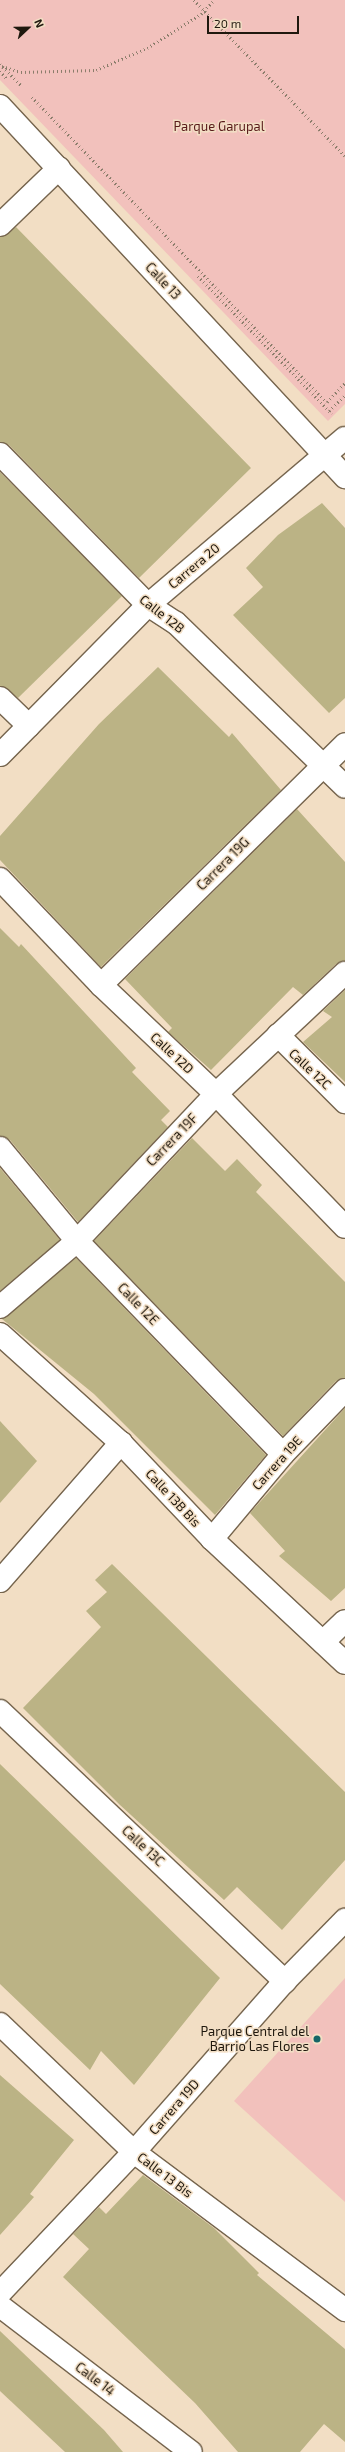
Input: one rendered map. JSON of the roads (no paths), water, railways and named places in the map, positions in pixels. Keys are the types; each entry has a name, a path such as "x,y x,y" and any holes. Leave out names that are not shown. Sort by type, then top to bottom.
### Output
{"street":[{"name":"Calle 13","path":"0,106 345,477"},
{"path":"0,225 59,168"},
{"name":"Carrera 20","path":"0,755 148,605 326,456 345,438"},
{"name":"Calle 12B","path":"0,454 148,605 176,623 345,787"},
{"path":"0,698 29,726"},
{"name":"Carrera 19G","path":"101,985 345,744"},
{"name":"Calle 12D","path":"0,878 101,985 216,1094 345,1227"},
{"name":"Carrera 19F","path":"0,1307 77,1241 216,1094 345,974"},
{"name":"Calle 12C","path":"278,1035 345,1102"},
{"name":"Calle 12E","path":"0,1148 77,1241 284,1454"},
{"name":"Calle 13B Bis","path":"0,1334 121,1443 212,1539 345,1662"},
{"name":"Carrera 19E","path":"212,1539 284,1454 345,1390"},
{"path":"0,1581 121,1443"},
{"path":"323,1642 345,1621"},
{"name":"Calle 13C","path":"0,1711 285,1981"},
{"name":"Carrera 19D","path":"0,2293 134,2152 285,1981 345,1920"},
{"name":"Calle 13 Bis","path":"0,2024 134,2152 345,2310"},
{"name":"Calle 14","path":"0,2306 191,2452"}],"place":[{"name":"Parque Central del Barrio Las Flores","path":"317,2039"}],"park label":[{"name":"Parque Garupal","path":"219,126"}]}
